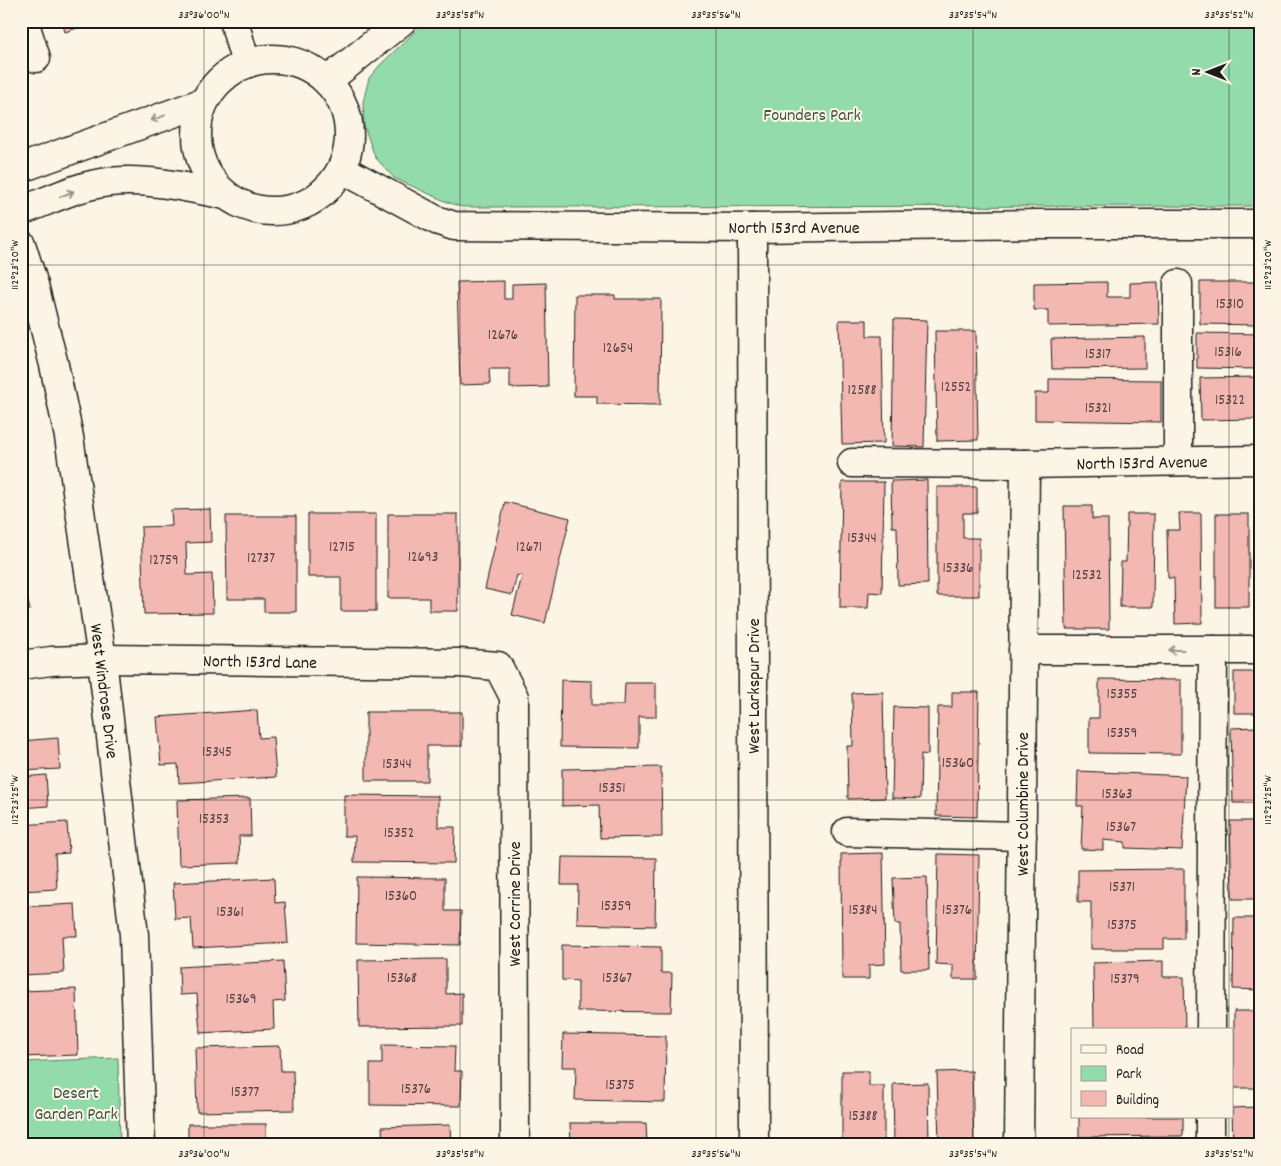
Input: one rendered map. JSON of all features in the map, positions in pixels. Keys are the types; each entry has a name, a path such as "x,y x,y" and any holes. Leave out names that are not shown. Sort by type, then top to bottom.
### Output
{"street":[{"path":"24,21 36,58"},
{"path":"234,21 246,64"},
{"path":"327,81 402,21"},
{"path":"271,59 292,61 311,69 327,81 343,103 350,129 347,156 332,185 317,199 299,208 280,212 260,211 241,205 225,195 211,180 202,162 197,142 198,122 204,102 216,84 232,71 246,64 271,59"},
{"path":"21,168 204,102"},
{"name":"North 153rd Avenue","path":"342,168 436,220 454,226 752,228 1027,224 1260,224"},
{"path":"21,211 83,187 109,182 172,184 225,195"},
{"name":"West Larkspur Drive","path":"752,228 754,1145"},
{"name":"West Windrose Drive","path":"21,244 34,285 54,365 69,437 102,659 134,935 141,1145"},
{"path":"1178,284 1178,461"},
{"name":"North 153rd Avenue","path":"852,463 1025,464 1260,460"},
{"name":"West Columbine Drive","path":"1019,1145 1025,464"},
{"path":"1023,650 1260,650"},
{"path":"1211,1028 1213,650"},
{"name":"North 153rd Lane","path":"21,665 51,661 102,659 459,663 498,666"},
{"name":"West Corrine Drive","path":"498,666 514,697 515,1145"},
{"path":"847,832 1022,836"},
{"path":"1210,1118 1210,1145"}],"green space":[{"name":"Founders Park","path":"426,21 1260,21 1260,206 462,207 394,178 375,157 364,126 363,102 369,78"},
{"name":"Desert Garden Park","path":"118,1058 120,1145 21,1145 21,1062"}],"building":[{"path":"62,21 99,21 65,32"},
{"path":"504,281 504,299 512,299 512,284 546,283 548,387 510,388 510,369 489,369 490,384 460,385 457,282"},
{"path":"1107,282 1107,297 1130,297 1130,283 1158,282 1159,324 1048,326 1048,310 1034,310 1034,283"},
{"path":"1200,282 1260,282 1260,325 1200,324"},
{"path":"575,295 615,295 615,299 661,299 660,405 597,404 597,396 574,396"},
{"path":"894,319 927,320 924,447 892,446"},
{"path":"839,320 867,320 867,336 882,336 884,443 842,444"},
{"path":"935,331 976,331 978,440 937,441"},
{"path":"1197,333 1260,334 1260,369 1197,368"},
{"path":"1145,337 1145,368 1052,369 1051,339"},
{"path":"1260,377 1260,419 1201,420 1200,378"},
{"path":"1049,379 1161,380 1161,422 1035,420 1035,393 1049,393"},
{"path":"927,480 928,584 898,585 897,527 892,527 891,481"},
{"path":"842,482 884,482 882,593 869,592 868,608 840,608"},
{"path":"937,487 977,487 977,513 963,513 963,538 979,538 979,596 937,596"},
{"path":"505,502 570,518 545,623 512,615 522,576 517,575 512,595 485,589"},
{"path":"1064,506 1092,506 1092,519 1108,519 1109,629 1066,629"},
{"path":"1258,506 1260,506 1260,611 1259,611"},
{"path":"210,509 211,542 186,543 187,575 212,574 213,613 144,614 141,527 172,526 171,510"},
{"path":"1179,513 1201,513 1202,623 1175,624 1174,578 1168,578 1167,530 1180,530"},
{"path":"308,514 376,514 376,611 341,611 341,577 308,577"},
{"path":"388,514 458,514 458,611 429,611 429,598 388,598"},
{"path":"1127,514 1154,514 1153,607 1120,607 1121,562 1126,562"},
{"path":"1216,514 1249,514 1249,607 1216,607"},
{"path":"226,516 296,516 296,612 264,612 264,599 227,599"},
{"path":"21,572 30,610 21,612"},
{"path":"1234,672 1258,672 1260,713 1234,713"},
{"path":"1099,679 1181,680 1181,754 1089,753 1089,718 1099,718"},
{"path":"561,680 592,681 592,705 624,705 625,683 656,683 656,717 639,717 639,748 560,747"},
{"path":"883,692 885,798 848,799 847,746 853,746 852,693"},
{"path":"952,692 979,692 977,817 936,816 938,707 952,707"},
{"path":"894,707 928,708 928,755 921,754 920,799 892,798"},
{"path":"257,710 259,738 273,737 276,777 179,783 178,764 161,765 157,717"},
{"path":"366,712 462,712 462,746 427,746 427,781 366,781"},
{"path":"1260,727 1260,803 1233,803 1231,728"},
{"path":"58,738 60,769 21,771 21,741"},
{"path":"661,767 662,837 600,838 599,805 562,806 562,769"},
{"path":"21,771 22,777 46,775 48,806 21,808"},
{"path":"1078,771 1186,776 1182,850 1125,848 1125,842 1103,840 1103,850 1081,849 1083,806 1077,806"},
{"path":"344,795 438,796 438,827 455,827 454,863 354,862 355,836 344,836"},
{"path":"250,798 251,836 239,836 240,863 179,865 177,800"},
{"path":"1230,821 1260,821 1260,899 1232,899"},
{"path":"67,822 69,853 55,854 57,889 21,891 21,825"},
{"path":"883,853 885,964 869,965 869,979 842,979 841,854"},
{"path":"938,854 979,855 977,979 953,979 953,965 936,964"},
{"path":"562,857 656,858 655,926 577,924 578,885 561,885"},
{"path":"1184,869 1184,939 1164,939 1164,949 1091,949 1091,902 1078,902 1078,870"},
{"path":"357,877 445,878 445,911 461,911 460,945 356,943"},
{"path":"927,877 929,970 901,970 900,924 895,924 893,878"},
{"path":"274,878 275,903 285,902 288,943 193,948 191,918 175,919 173,883"},
{"path":"75,904 77,936 62,936 64,973 21,975 21,907"},
{"path":"1234,918 1260,918 1260,990 1233,989"},
{"path":"562,945 661,947 661,973 672,973 671,1012 578,1011 578,981 562,980"},
{"path":"446,959 446,994 462,993 462,1026 359,1027 358,960"},
{"path":"283,961 285,1001 273,1002 274,1029 200,1033 197,994 180,995 179,967"},
{"path":"1163,961 1163,977 1184,977 1185,1028 1094,1028 1093,963"},
{"path":"76,989 78,1055 21,1057 21,991"},
{"path":"1234,1011 1260,1011 1260,1088 1234,1088"},
{"path":"563,1034 666,1036 665,1102 575,1100 576,1067 562,1067"},
{"path":"382,1045 455,1046 454,1071 462,1071 461,1106 370,1105 370,1064 382,1064"},
{"path":"280,1046 281,1071 293,1071 294,1110 197,1112 195,1048"},
{"path":"842,1071 869,1071 869,1086 884,1086 884,1145 842,1145"},
{"path":"972,1071 974,1145 939,1145 937,1072"},
{"path":"928,1083 929,1145 894,1145 893,1084"},
{"path":"1260,1107 1260,1145 1233,1145 1234,1108"},
{"path":"1079,1118 1183,1118 1183,1136 1079,1137"},
{"path":"570,1123 646,1123 647,1145 571,1145"},
{"path":"188,1124 266,1124 266,1145 188,1145"},
{"path":"450,1125 451,1145 383,1145 382,1127"}]}
